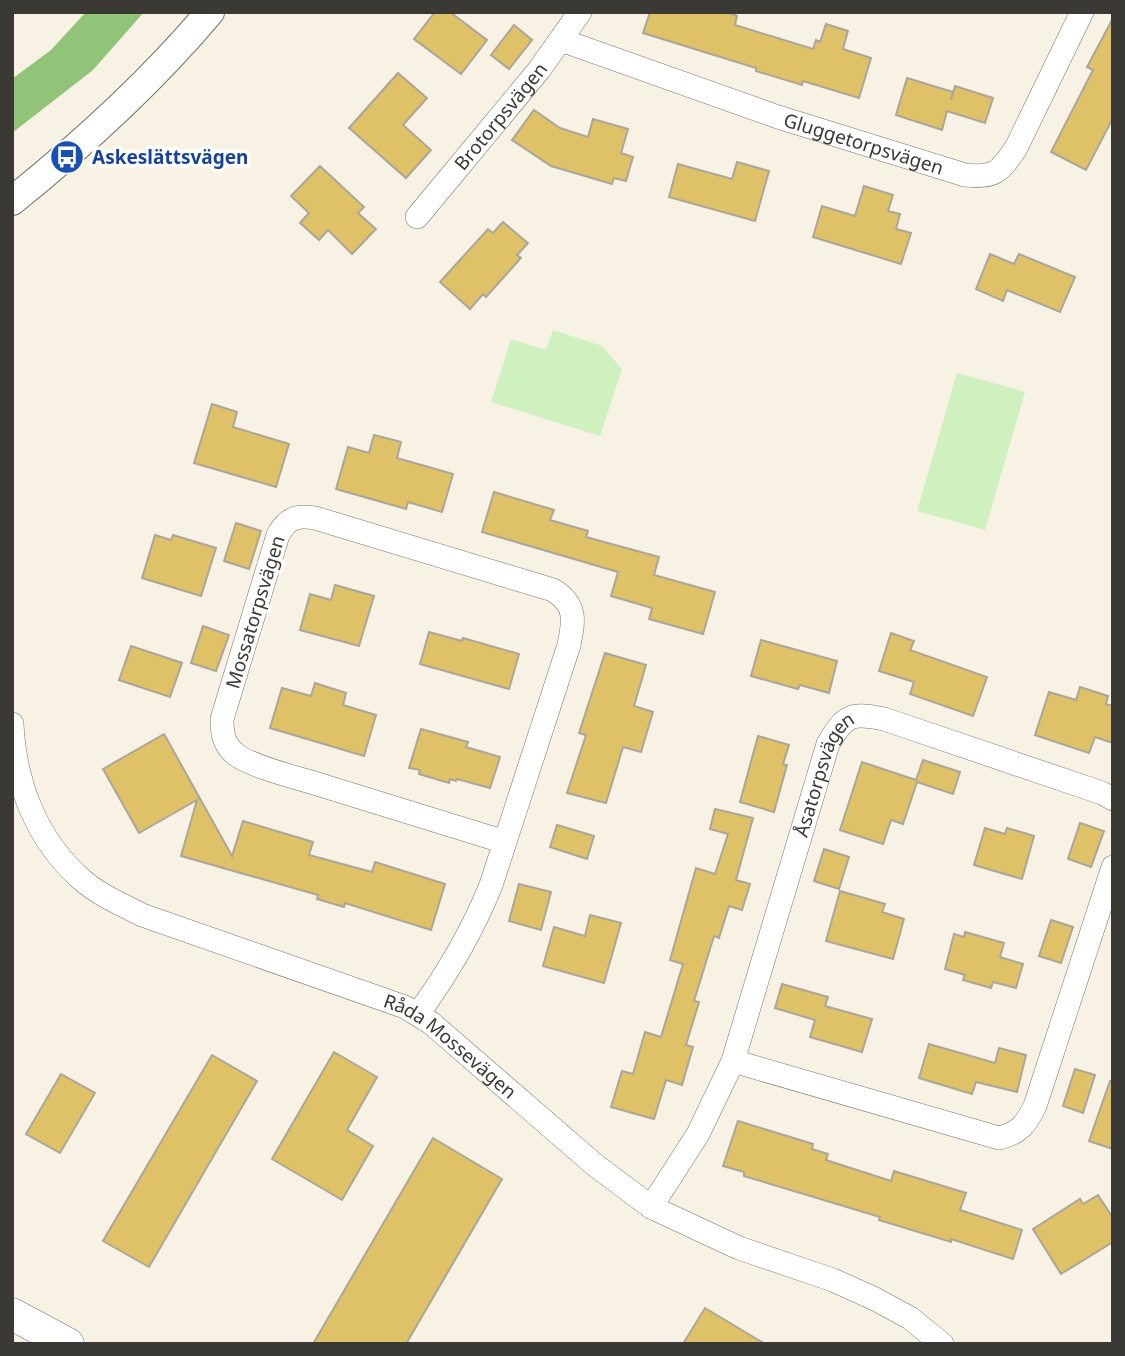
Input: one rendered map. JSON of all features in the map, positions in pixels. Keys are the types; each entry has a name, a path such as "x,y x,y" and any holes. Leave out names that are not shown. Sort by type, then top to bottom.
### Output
{"main road":[{"path":"12,1314 68,1344"}],"street":[{"path":"12,201 67,157 134,94 210,12"},
{"name":"Brotorpsvägen","path":"417,217 481,142 580,12"},
{"name":"Gluggetorpsvägen","path":"561,40 778,117 965,175 980,177 994,174 1004,166 1016,148 1082,12"},
{"name":"Mossatorpsvägen","path":"418,1014 439,985 478,918 505,842 569,645 573,624 572,611 565,598 553,590 315,519 303,516 288,521 278,535 222,719 225,743 245,760 505,842"},
{"name":"Åsatorpsvägen","path":"651,1207 698,1134 733,1061 828,744 839,724 847,718 863,714 884,719 1113,799"},
{"name":"Råda Mossevägen","path":"12,724 17,769 35,820 54,849 82,880 104,896 142,915 389,1000 418,1014 595,1165 651,1207 739,1248 833,1280 910,1318 942,1344"},
{"path":"733,1061 999,1138 1013,1135 1025,1126 1035,1106 1113,867"}],"green space":[{"path":"86,12 144,12 93,70 12,133 12,79 51,50"},
{"path":"553,330 602,346 622,369 600,436 491,402 511,339 546,350"},
{"path":"957,373 1025,392 985,530 917,511"}],"building":[{"path":"435,12 450,12 487,40 461,74 414,39"},
{"path":"650,12 726,12 737,16 735,25 813,49 816,40 820,42 826,24 848,31 843,49 871,58 859,98 803,81 802,85 643,33"},
{"path":"1113,18 1113,118 1086,170 1051,152 1093,70 1087,67"},
{"path":"514,25 532,40 509,69 491,55"},
{"path":"398,73 427,98 403,125 431,150 406,178 349,128"},
{"path":"907,78 953,92 951,100 955,86 993,98 985,123 947,111 942,130 896,115"},
{"path":"534,110 560,128 588,137 593,119 628,129 621,153 633,157 626,181 614,178 612,184 551,166 512,140"},
{"path":"737,162 769,171 755,221 669,197 678,164 732,179"},
{"path":"320,166 364,207 358,213 376,229 352,254 328,230 319,240 300,223 309,213 291,196"},
{"path":"864,186 893,195 888,211 900,214 896,229 911,233 901,264 813,237 822,206 855,216"},
{"path":"503,222 528,243 517,255 521,258 486,297 483,294 470,309 440,282 488,229 493,233"},
{"path":"990,254 1014,264 1019,254 1075,277 1060,312 1007,290 1003,301 976,289"},
{"path":"212,404 237,412 233,427 289,444 276,487 194,463"},
{"path":"374,435 401,442 397,458 453,474 442,512 408,502 406,509 336,489 348,447 369,453"},
{"path":"494,492 554,510 550,520 588,531 586,537 659,557 654,575 715,592 703,634 649,619 652,608 611,596 618,572 482,532"},
{"path":"236,523 261,531 249,569 224,561"},
{"path":"155,535 171,540 173,535 216,548 201,596 142,578"},
{"path":"335,585 374,596 359,646 300,630 310,594 331,600"},
{"path":"203,626 229,635 216,671 191,663"},
{"path":"429,632 462,641 463,638 519,654 509,689 420,664"},
{"path":"891,633 914,641 910,650 987,677 973,716 910,694 914,682 879,671"},
{"path":"761,640 837,661 829,693 800,685 798,689 751,676"},
{"path":"131,646 182,663 170,697 119,680"},
{"path":"605,653 646,665 634,706 653,712 641,752 623,747 606,803 567,793 586,735 579,733"},
{"path":"315,683 346,693 343,705 376,715 364,756 270,728 282,688 311,696"},
{"path":"1080,687 1108,696 1106,704 1113,706 1113,743 1095,737 1089,753 1035,735 1049,692 1076,700"},
{"path":"421,729 468,742 466,747 500,757 490,788 457,779 450,779 449,783 419,774 420,770 409,768"},
{"path":"164,734 232,856 243,821 313,842 309,855 372,872 375,862 445,884 431,930 345,903 344,907 317,899 318,895 181,856 197,800 139,833 103,769"},
{"path":"758,736 789,745 783,764 787,765 774,812 740,802"},
{"path":"923,760 960,772 953,794 917,782 903,824 891,820 883,844 840,830 862,762 916,780"},
{"path":"715,809 753,818 736,880 750,884 742,910 729,906 719,938 714,936 694,1001 699,1002 686,1045 693,1047 682,1085 666,1080 654,1119 611,1107 622,1071 633,1074 645,1032 661,1037 683,964 670,960 696,868 715,874 728,834 710,829"},
{"path":"1080,823 1104,831 1091,867 1068,859"},
{"path":"557,825 594,836 587,859 550,847"},
{"path":"985,828 1005,834 1007,828 1034,836 1022,879 974,865"},
{"path":"824,849 849,857 839,889 814,881"},
{"path":"519,884 551,892 541,930 509,921"},
{"path":"840,891 885,904 882,912 904,919 893,959 826,941"},
{"path":"590,915 621,923 604,983 543,966 554,927 585,936"},
{"path":"1051,920 1073,927 1061,963 1039,956"},
{"path":"965,932 1004,943 1000,957 1023,964 1016,988 993,982 991,988 963,980 965,975 945,969 954,934 964,937"},
{"path":"782,984 828,997 825,1006 872,1019 862,1052 810,1037 815,1020 775,1008"},
{"path":"929,1044 995,1063 999,1048 1026,1055 1017,1092 976,1082 972,1094 919,1078"},
{"path":"334,1052 377,1077 347,1130 373,1146 342,1200 272,1159"},
{"path":"212,1055 257,1081 149,1267 103,1241"},
{"path":"1075,1069 1095,1075 1083,1113 1063,1106"},
{"path":"61,1074 95,1093 60,1153 26,1134"},
{"path":"1110,1081 1113,1082 1113,1149 1089,1141"},
{"path":"738,1121 813,1144 812,1149 828,1154 826,1160 891,1181 894,1171 966,1193 960,1210 1022,1230 1013,1259 879,1220 880,1217 744,1176 744,1172 723,1166"},
{"path":"433,1138 502,1179 406,1344 313,1344"},
{"path":"1098,1195 1113,1218 1113,1242 1061,1274 1033,1229 1080,1199 1083,1204"},
{"path":"705,1308 765,1344 683,1344"}],"place":[{"name":"Askeslättsvägen","path":"67,157"}]}
